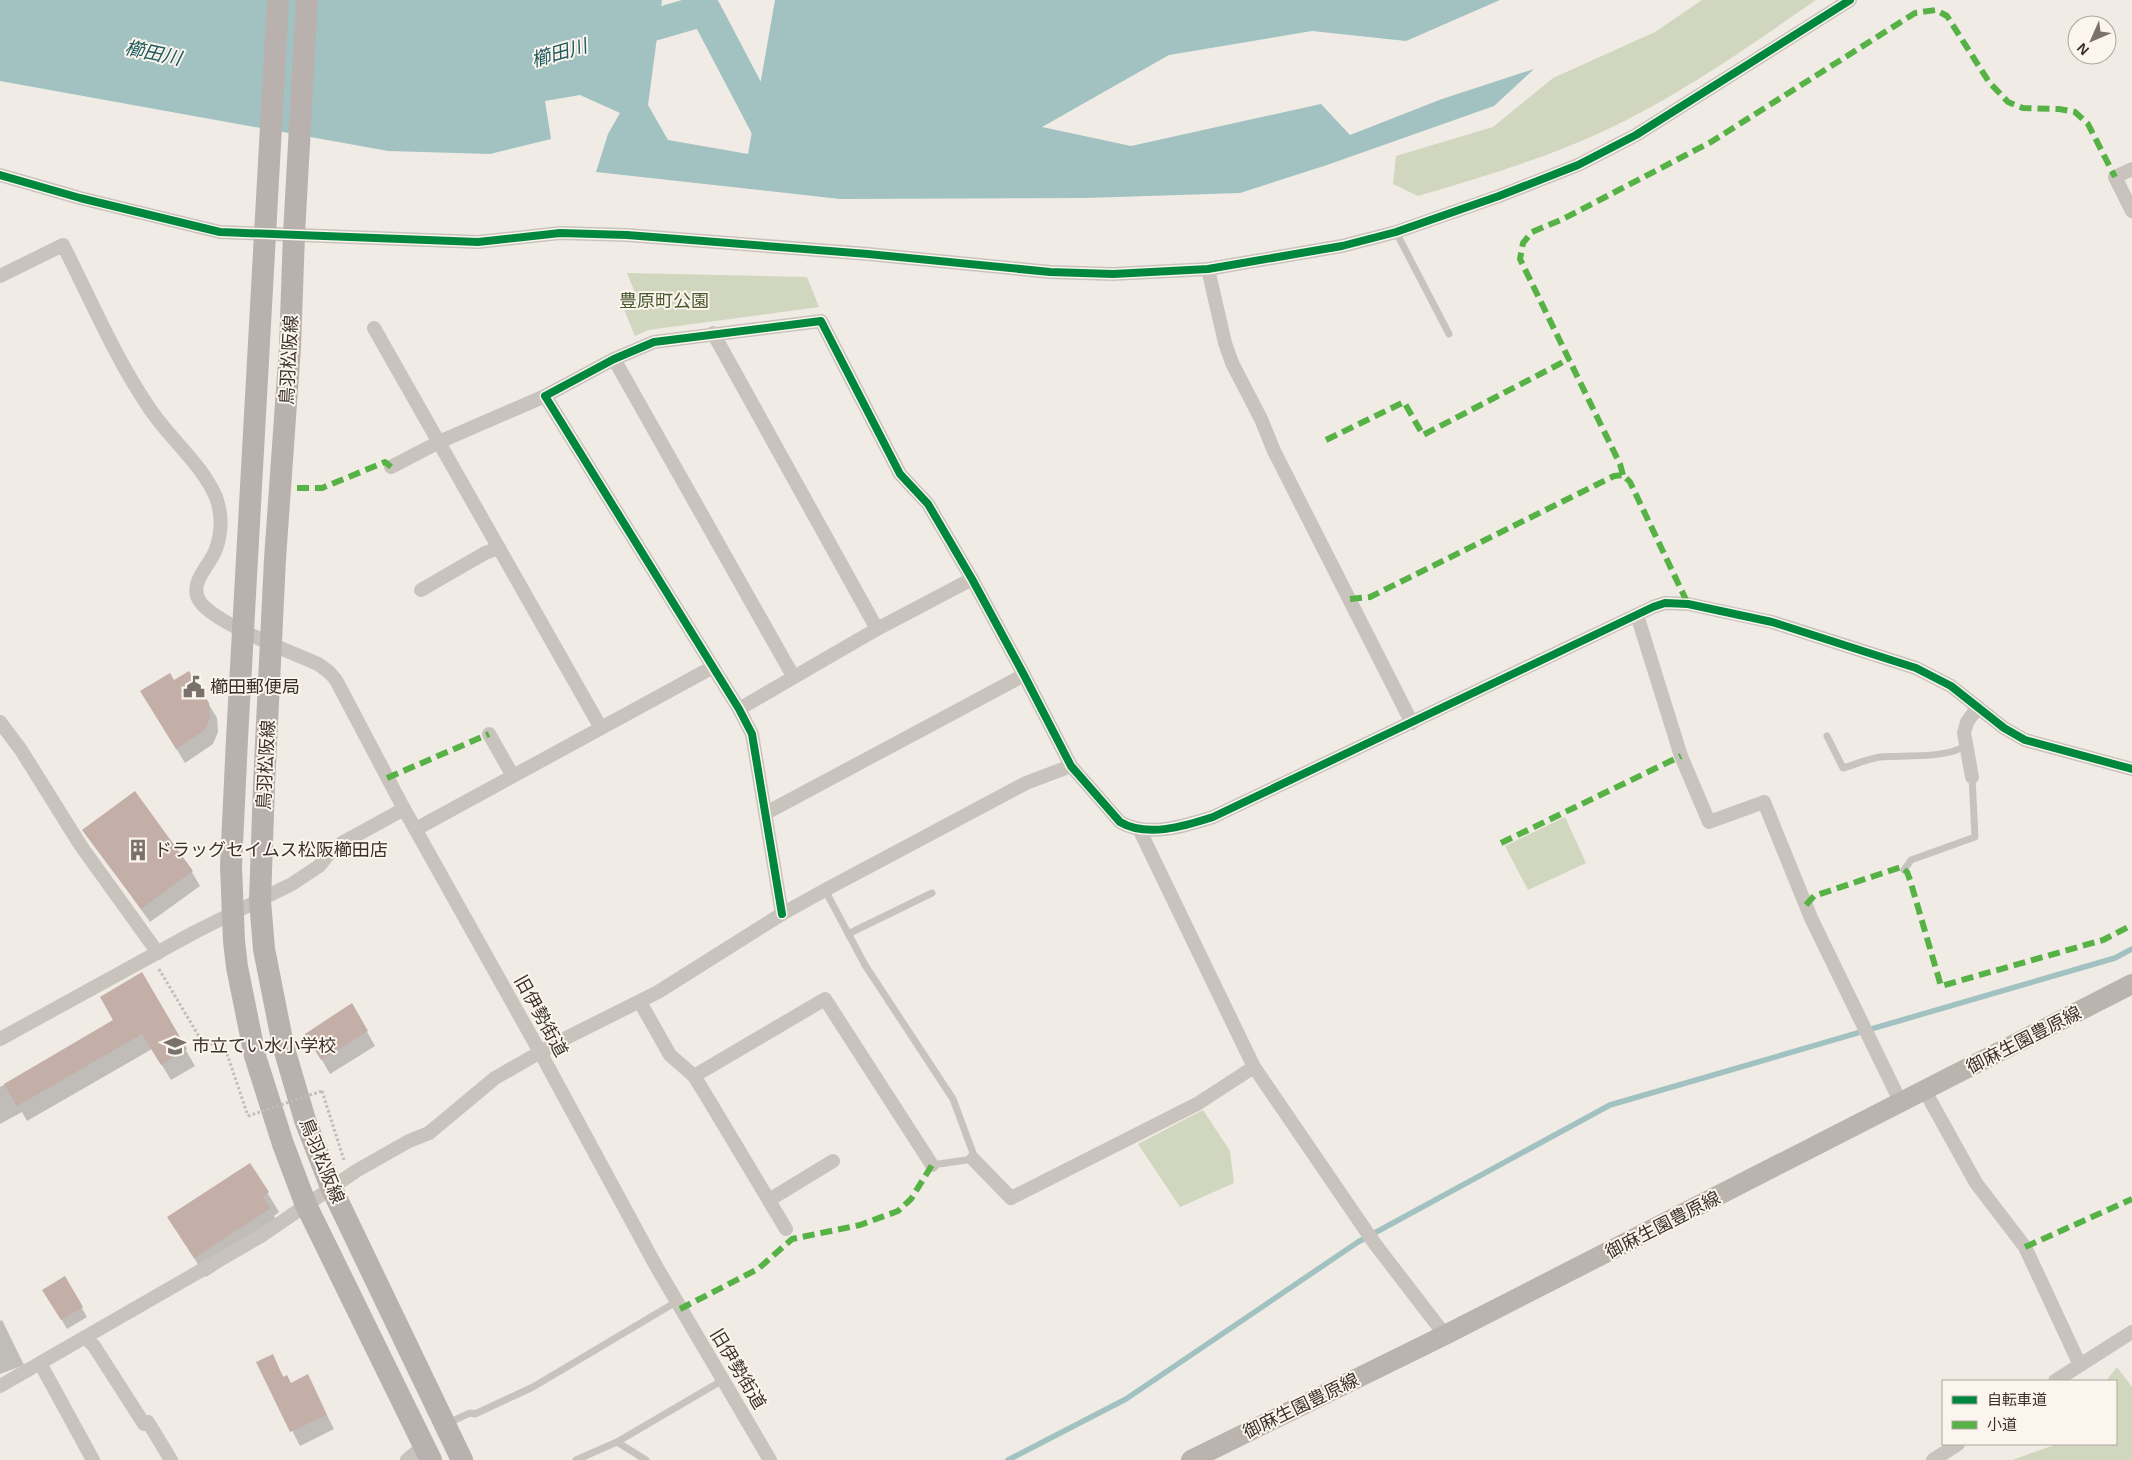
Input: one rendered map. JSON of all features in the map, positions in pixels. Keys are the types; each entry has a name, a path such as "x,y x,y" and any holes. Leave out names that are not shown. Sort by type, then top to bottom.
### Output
{"main road":[{"name":"鳥羽松阪線","path":"278,0 243,630 232,856 232,915 238,968 255,1056 283,1144 306,1205 421,1455"},
{"name":"鳥羽松阪線","path":"307,0 295,212 290,357 275,558 260,901 264,949 283,1045 305,1120 331,1187 462,1460"},
{"name":"御麻生園豊原線","path":"1191,1460 1222,1453 1445,1335 2132,984"}],"street":[{"path":"0,175 80,198 220,232 266,222 294,234 478,242 560,233 627,235 868,254 1050,272 1113,274 1208,269 1342,246 1396,232 1499,196 1578,165 1636,136 1850,0"},
{"path":"2132,169 2115,177 2132,211"},
{"name":"旧伊勢街道","path":"0,276 63,245 128,373 150,409 165,430 189,456 216,497 221,529 216,551 198,581 197,597 210,612 272,644 318,664 333,676 404,810 540,1052 676,1302 770,1460"},
{"path":"1208,269 1225,343 1232,363 1261,419 1274,451 1412,723"},
{"path":"391,467 439,442 545,396 614,359 654,342 821,321 900,474 928,504 972,579 1071,766 1120,822 1130,828 1140,830 1188,825 1213,817 1665,603 1676,603 1772,622 1916,668 1951,686 2004,728 2025,740 2132,769"},
{"path":"374,328 601,728"},
{"path":"713,334 877,629"},
{"path":"614,359 793,676"},
{"path":"545,396 739,708 752,734 782,914"},
{"path":"421,590 485,553 499,548"},
{"path":"739,708 877,629 972,579"},
{"path":"1637,615 1681,756 1709,822 1764,802 1810,918 1902,1103"},
{"path":"416,829 713,667"},
{"path":"766,813 1024,675"},
{"path":"1972,777 1964,733 1967,722 1978,707"},
{"path":"0,722 21,750 81,846 158,953"},
{"path":"489,734 512,776"},
{"path":"0,1386 261,1236 331,1187 409,1141 429,1133 495,1078 616,1012 640,1002 782,914 825,890 1026,783 1071,766"},
{"path":"0,1039 195,932 260,901 305,876 319,866 342,843 404,810"},
{"path":"1140,830 1254,1067 1374,1244 1445,1335"},
{"path":"694,1076 825,999 932,1165"},
{"path":"640,1002 670,1055 694,1076 786,1229"},
{"path":"973,1159 1011,1198 1197,1104 1254,1067"},
{"path":"1925,1091 1976,1182 2025,1247 2080,1365"},
{"path":"769,1200 832,1161"},
{"path":"2057,1380 2132,1332"},
{"path":"85,1337 94,1346 144,1424 148,1422 171,1460"},
{"path":"40,1364 93,1460"},
{"path":"1933,1460 1956,1445"}],"lane":[{"path":"1396,232 1449,334"},
{"path":"1827,736 1843,768 1877,758 1919,756 1960,750 1967,745"},
{"path":"1904,870 1911,860 1975,837 1972,777"},
{"path":"825,890 865,965 953,1099 973,1153 973,1159 932,1165"},
{"path":"848,934 932,893"},
{"path":"445,1424 470,1413 475,1414 533,1387 676,1302"},
{"path":"576,1460 617,1442 723,1380"},
{"path":"617,1442 646,1460"}],"path":[{"path":"158,953 159,971 204,1045 223,1042 248,1116 322,1091 344,1160"}],"green space":[{"path":"1702,0 1816,0 1686,87 1604,131 1512,167 1418,196 1393,184 1396,156 1493,127 1553,78 1655,32"},
{"name":"豊原町公園","path":"627,273 807,277 819,307 648,330 635,336 621,302 636,295"},
{"path":"1565,817 1586,863 1528,890 1505,846"},
{"path":"1203,1110 1230,1151 1234,1183 1180,1207 1138,1144"},
{"path":"2117,1367 2132,1387 2132,1460 2012,1460 2054,1445 2117,1445 2117,1380 2107,1380"}],"water":[{"path":"0,0 662,0 648,105 668,140 748,154 775,0 1500,0 1406,41 1312,31 1169,55 1042,127 1131,146 1321,104 1350,135 1442,99 1534,69 1494,106 1327,165 1240,193 1086,198 840,199 596,172 608,134 620,113 580,95 545,101 551,139 490,154 388,151 0,81"}],"building":[{"path":"189,671 209,703 210,717 205,730 176,749 140,691 170,673 174,680"},
{"name":"ドラッグセイムス松阪櫛田店","path":"135,791 193,871 141,909 82,830"},
{"path":"142,972 187,1049 161,1065 142,1034 17,1106 4,1084 113,1020 100,997"},
{"path":"352,1003 368,1031 321,1060 305,1034"},
{"path":"250,1163 269,1192 263,1197 271,1208 194,1258 167,1217"},
{"path":"65,1276 83,1307 61,1320 42,1290"},
{"path":"273,1354 283,1377 287,1375 291,1383 308,1374 327,1415 290,1432 256,1362"}],"waterway":[{"name":"櫛田川","path":"615,36 705,10 777,147"},
{"path":"1008,1460 1126,1399 1358,1242 1610,1105 2115,958 2132,949"}],"marked path":[{"path":"1623,475 1620,464 1520,259 1523,243 1532,232 1563,219 1711,142 1915,13 1936,10 1947,16 1989,82 2008,102 2023,108 2059,109 2075,112 2088,124 2115,177"},
{"path":"1326,440 1404,402 1423,435 1569,359"},
{"path":"297,488 322,488 385,462 391,467"},
{"path":"1350,599 1370,597 1614,476 1623,475 1630,482 1688,604"},
{"path":"387,778 489,734"},
{"path":"1501,843 1681,756"},
{"path":"1806,905 1814,896 1901,867 1907,872 1910,880 1941,986 2103,940 2132,925"},
{"path":"680,1309 758,1269 792,1239 860,1225 898,1211 911,1199 932,1165"},
{"path":"2025,1247 2132,1199"}],"cycle path":[{"path":"0,175 80,198 220,232 478,242 560,233 627,235 868,254 1050,272 1113,274 1208,269 1342,246 1396,232 1499,196 1578,165 1636,135 1850,0"},
{"path":"782,914 752,734 739,709 545,396 614,359 654,342 821,321 900,474 928,504 972,579 1071,766 1120,822 1131,827 1154,830 1166,829 1213,817 1653,607 1665,603 1688,604 1772,622 1916,668 1951,686 2004,728 2025,740 2132,769"}],"place":[{"name":"櫛田郵便局","path":"194,687"},
{"name":"ドラッグセイムス松阪櫛田店","path":"138,850"},
{"name":"市立てい水小学校","path":"175,1046"}]}
